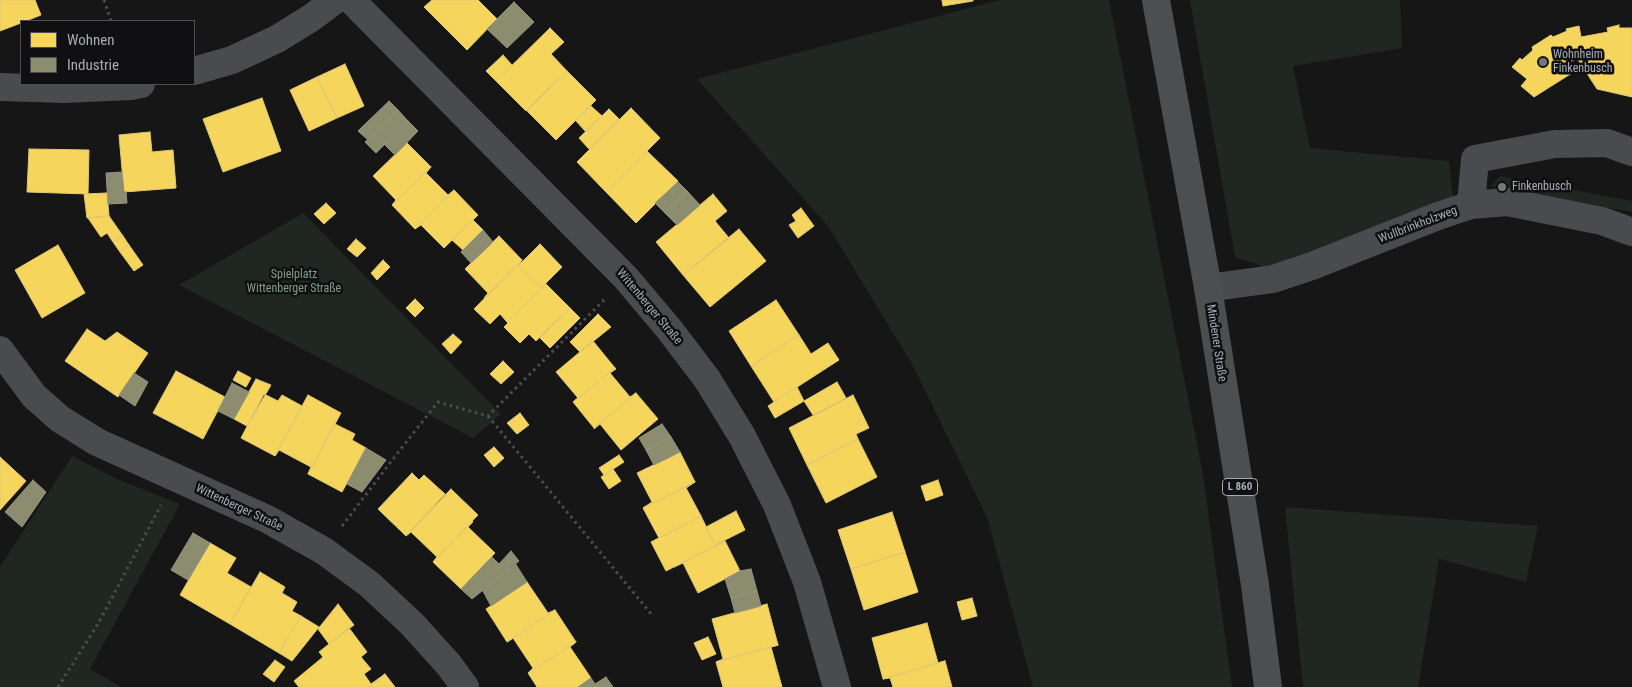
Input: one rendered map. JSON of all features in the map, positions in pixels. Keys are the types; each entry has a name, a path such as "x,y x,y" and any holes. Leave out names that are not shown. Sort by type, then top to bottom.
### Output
{"main road":[{"name":"Mindener Straße","path":"1156,0 1208,288 1255,585 1268,687"}],"street":[{"path":"195,71 232,60 277,39 311,18 335,0"},
{"name":"Wittenberger Straße","path":"351,0 626,278 669,328 707,379 742,436 777,505 807,582 838,687"},
{"path":"0,87 64,89 136,85"},
{"path":"1471,205 1475,159 1554,144 1607,143 1632,152"},
{"name":"Wullbrinkholzweg","path":"1208,288 1273,279 1471,205 1507,202 1602,221 1632,232"},
{"name":"Wittenberger Straße","path":"0,350 34,396 60,419 97,442 267,519 324,551 369,584 412,624 449,665 465,687"}],"path":[{"path":"104,0 110,20"},
{"path":"488,416 626,278"},
{"path":"348,518 438,402 488,416 652,615"},
{"path":"58,687 98,624 175,478"}],"green space":[{"path":"1000,0 1109,0 1203,474 1232,687 1033,687 987,517 912,364 828,226 697,79"},
{"path":"1190,0 1400,0 1402,48 1293,66 1310,148 1449,161 1453,198 1301,257 1265,267 1235,257"},
{"path":"1500,176 1632,201 1632,212 1491,186"},
{"name":"Spielplatz Wittenberger Straße","path":"303,213 501,414 473,438 179,285"},
{"path":"72,456 117,479 180,504 90,669 121,687 0,687 0,567"},
{"path":"1285,507 1538,526 1526,582 1439,559 1418,687 1303,687"}],"building: Wohnen":[{"path":"0,0 35,0 41,15 28,20 20,20 20,23 0,31"},
{"path":"432,0 478,0 497,19 467,50 424,7"},
{"path":"942,0 973,0 973,1 943,6"},
{"name":"Wohnheim Finkenbusch","path":"1619,25 1619,28 1632,28 1632,97 1597,89 1577,58 1567,64 1572,73 1534,97 1521,86 1527,79 1512,67 1520,58 1522,60 1533,50 1532,47 1551,35 1553,37 1567,31 1566,29 1579,26 1581,37 1608,32 1607,28"},
{"path":"550,28 564,42 551,54 567,71 526,111 496,81"},
{"path":"503,55 512,65 496,81 486,71"},
{"path":"345,64 364,106 337,118 317,77"},
{"path":"567,71 596,100 556,140 527,111"},
{"path":"317,77 337,118 309,131 290,90"},
{"path":"262,98 281,151 223,172 203,119"},
{"path":"591,106 602,116 586,132 576,121"},
{"path":"631,108 660,138 606,192 577,162"},
{"path":"609,109 619,119 589,149 579,138"},
{"path":"150,132 152,152 173,150 176,188 124,192 119,135"},
{"path":"407,143 431,167 392,205 396,200 373,176"},
{"path":"29,149 89,150 88,194 27,192"},
{"path":"647,151 678,181 636,223 606,192"},
{"path":"431,167 426,173 448,195 454,190 415,229 392,205"},
{"path":"454,190 478,215 444,248 421,225 415,229"},
{"path":"107,193 109,216 87,218 84,194"},
{"path":"713,194 727,211 715,221 729,238 683,275 656,242"},
{"path":"326,203 336,213 324,224 314,214"},
{"path":"801,208 814,226 798,238 789,225 796,221 792,215"},
{"path":"109,216 123,236 113,242 107,233 101,237 88,218"},
{"path":"473,220 483,230 463,250 452,240"},
{"path":"739,229 766,261 710,307 683,275"},
{"path":"123,236 129,245 120,252 113,242"},
{"path":"499,236 522,260 484,298 488,293 465,269"},
{"path":"356,239 366,248 357,257 347,249"},
{"path":"540,244 562,267 541,288 518,266"},
{"path":"58,245 85,293 42,318 15,270"},
{"path":"129,245 143,265 134,271 120,252"},
{"path":"383,260 390,267 377,280 371,273"},
{"path":"522,260 518,266 541,288 546,284 507,322 500,314 490,324 474,309"},
{"path":"546,284 570,308 536,341 529,334 520,343 504,327"},
{"path":"415,299 424,308 415,317 406,308"},
{"path":"776,300 799,335 751,366 729,331"},
{"path":"570,308 580,318 550,348 540,338"},
{"path":"598,314 611,327 580,352 570,342"},
{"path":"87,329 105,341 117,332 148,353 118,397 65,361"},
{"path":"453,334 462,342 451,354 442,344"},
{"path":"799,335 811,354 828,343 839,360 774,402 751,366"},
{"path":"593,341 615,368 578,398 556,372"},
{"path":"503,361 514,372 501,384 490,374"},
{"path":"615,368 610,373 630,397 636,393 594,428 573,402"},
{"path":"176,371 225,397 203,439 153,413"},
{"path":"238,371 251,378 246,387 233,380"},
{"path":"256,379 271,385 247,426 234,419"},
{"path":"837,382 846,398 813,415 804,401"},
{"path":"797,387 804,401 775,418 768,406"},
{"path":"636,393 658,419 621,450 600,424 594,428"},
{"path":"264,394 278,401 282,395 302,406 275,456 241,438"},
{"path":"308,395 341,413 308,474 311,467 279,450 275,456"},
{"path":"853,395 869,428 856,434 858,439 807,465 789,428"},
{"path":"520,413 529,425 517,434 507,423"},
{"path":"335,424 355,434 352,440 366,448 342,492 308,474"},
{"path":"858,439 877,477 826,503 807,465"},
{"path":"494,447 504,458 494,467 484,455"},
{"path":"680,452 695,482 643,508 652,502 637,473"},
{"path":"619,455 624,462 604,475 599,468"},
{"path":"0,457 26,481 0,510"},
{"path":"613,469 621,481 609,489 601,477"},
{"path":"412,473 419,480 424,475 445,494 406,536 378,509"},
{"path":"938,480 943,495 926,501 921,486"},
{"path":"695,482 686,488 701,516 659,538 643,508"},
{"path":"451,489 478,515 433,562 437,557 411,532 406,536"},
{"path":"736,511 745,530 715,545 706,527"},
{"path":"892,512 905,552 851,569 838,530"},
{"path":"701,516 715,545 725,541 666,571 651,542"},
{"path":"472,521 468,527 495,553 461,589 433,562"},
{"path":"725,541 740,571 698,593 683,563 674,567"},
{"path":"210,543 236,558 227,573 251,587 230,624 180,595"},
{"path":"905,552 918,592 864,610 851,569"},
{"path":"260,572 285,587 282,593 297,602 292,611 301,616 279,653 230,624"},
{"path":"527,582 548,613 555,610 507,642 486,609"},
{"path":"972,598 977,616 962,620 957,602"},
{"path":"338,604 354,625 329,644 318,629"},
{"path":"767,604 778,645 716,662 723,659 712,619"},
{"path":"555,610 576,642 528,673 533,668 513,638"},
{"path":"301,616 319,627 292,661 279,653"},
{"path":"927,623 938,663 945,661 883,679 872,638"},
{"path":"349,628 367,652 361,657 371,669 364,674 371,684 385,674 369,687 299,687 294,681 323,657 319,652"},
{"path":"708,637 716,654 702,660 694,643"},
{"path":"576,642 570,647 591,678 578,687 537,687 528,673"},
{"path":"778,645 771,647 782,687 723,687 716,662"},
{"path":"275,660 285,667 274,682 263,674"},
{"path":"945,661 952,687 893,687 890,678 883,679"},
{"path":"385,674 395,687 369,687"}],"building: Industrie":[{"path":"514,2 534,22 507,48 487,29"},
{"path":"389,101 398,110 368,140 358,131"},
{"path":"398,110 408,121 376,153 365,142"},
{"path":"408,121 418,131 395,155 384,144"},
{"path":"122,172 127,203 108,204 106,173"},
{"path":"678,182 687,191 665,213 655,203"},
{"path":"687,191 700,205 677,225 665,213"},
{"path":"483,230 493,242 471,263 461,252"},
{"path":"134,373 148,382 135,406 119,395"},
{"path":"232,383 249,392 234,419 218,411"},
{"path":"662,424 671,437 646,450 639,438"},
{"path":"671,437 680,452 654,465 646,450"},
{"path":"366,448 386,460 362,492 347,484"},
{"path":"33,480 46,492 22,527 5,512"},
{"path":"193,533 210,543 188,580 171,570"},
{"path":"511,551 519,561 472,599 461,589 492,557 499,564"},
{"path":"515,563 527,582 491,606 483,591"},
{"path":"751,569 757,591 731,598 725,579 740,571"},
{"path":"757,591 761,606 735,613 731,598"},
{"path":"606,677 613,687 578,687 591,678 595,684"}],"place":[{"name":"Wohnheim Finkenbusch","path":"1543,62"},
{"name":"Finkenbusch","path":"1502,187"}]}
